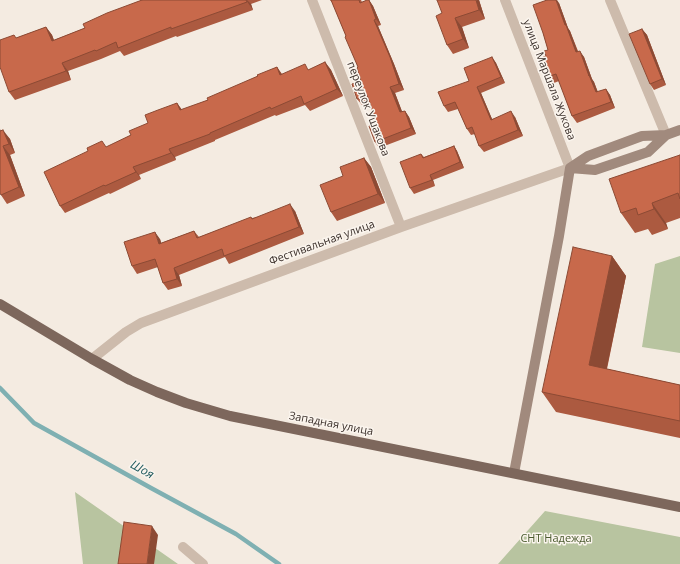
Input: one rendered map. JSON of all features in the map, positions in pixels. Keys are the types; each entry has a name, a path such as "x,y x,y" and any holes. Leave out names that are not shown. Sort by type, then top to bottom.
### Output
{"main road":[{"name":"Западная улица","path":"0,304 130,380 186,404 223,414 680,506"}],"street":[{"name":"переулок Ушакова","path":"312,0 401,227"},
{"name":"улица Маршала Жукова","path":"505,0 570,168"},
{"path":"610,0 666,135"},
{"name":"Фестивальная улица","path":"92,359 126,332 141,323 401,227 570,168 588,156 642,136 666,135 680,130"},
{"name":"Фестивальная улица","path":"570,168 595,170 648,152 666,135"},
{"path":"514,473 559,236 570,168"},
{"path":"183,547 203,564"}],"green space":[{"path":"680,256 680,353 642,347 655,264"},
{"path":"75,492 178,564 83,564"},
{"name":"СНТ Надежда","path":"545,511 680,537 680,564 498,564"}],"building":[{"path":"142,0 246,0 247,2 171,29 171,27 118,48 116,42 62,63 66,71 9,92 0,67 0,40 14,35 16,38 46,27 52,41 85,28 83,24 107,13"},
{"path":"331,0 359,0 360,3 369,0 376,19 374,20 390,57 399,84 390,87 400,112 405,111 411,128 375,142 369,126 377,123 367,95 357,99 352,84 361,81 358,67"},
{"path":"437,0 476,0 479,10 455,18 463,39 447,45 436,16 442,13"},
{"path":"547,0 556,0 576,52 580,51 596,92 606,89 611,102 572,116 556,74 550,76 543,57 546,56 544,51 548,50 533,5"},
{"path":"642,29 662,79 650,84 629,34"},
{"path":"492,57 501,77 477,87 491,120 511,111 518,130 479,146 472,127 467,129 455,102 444,106 438,92 469,81 464,68"},
{"path":"325,62 337,89 304,104 301,96 271,109 270,107 210,134 169,149 171,153 133,167 136,172 105,186 104,185 60,206 44,172 88,151 87,148 102,141 106,147 131,135 129,131 148,123 145,115 177,103 180,110 208,100 207,98 277,67 280,75 305,64 308,70"},
{"path":"3,130 9,144 3,146 19,187 1,195 0,131"},
{"path":"454,146 460,162 430,175 432,180 410,188 400,162 421,154 423,158"},
{"path":"680,155 680,199 678,193 652,203 654,209 638,215 636,208 621,213 609,179"},
{"path":"364,158 378,194 331,212 320,185 343,176 340,167"},
{"path":"290,204 299,227 224,256 222,249 174,268 177,279 163,283 155,259 132,266 124,242 155,232 159,244 194,231 197,238"},
{"path":"573,247 612,256 589,365 680,385 680,421 542,392"},
{"path":"124,522 152,526 147,564 118,564"}],"waterway":[{"name":"Шоя","path":"0,388 34,423 236,534 279,564"}]}
